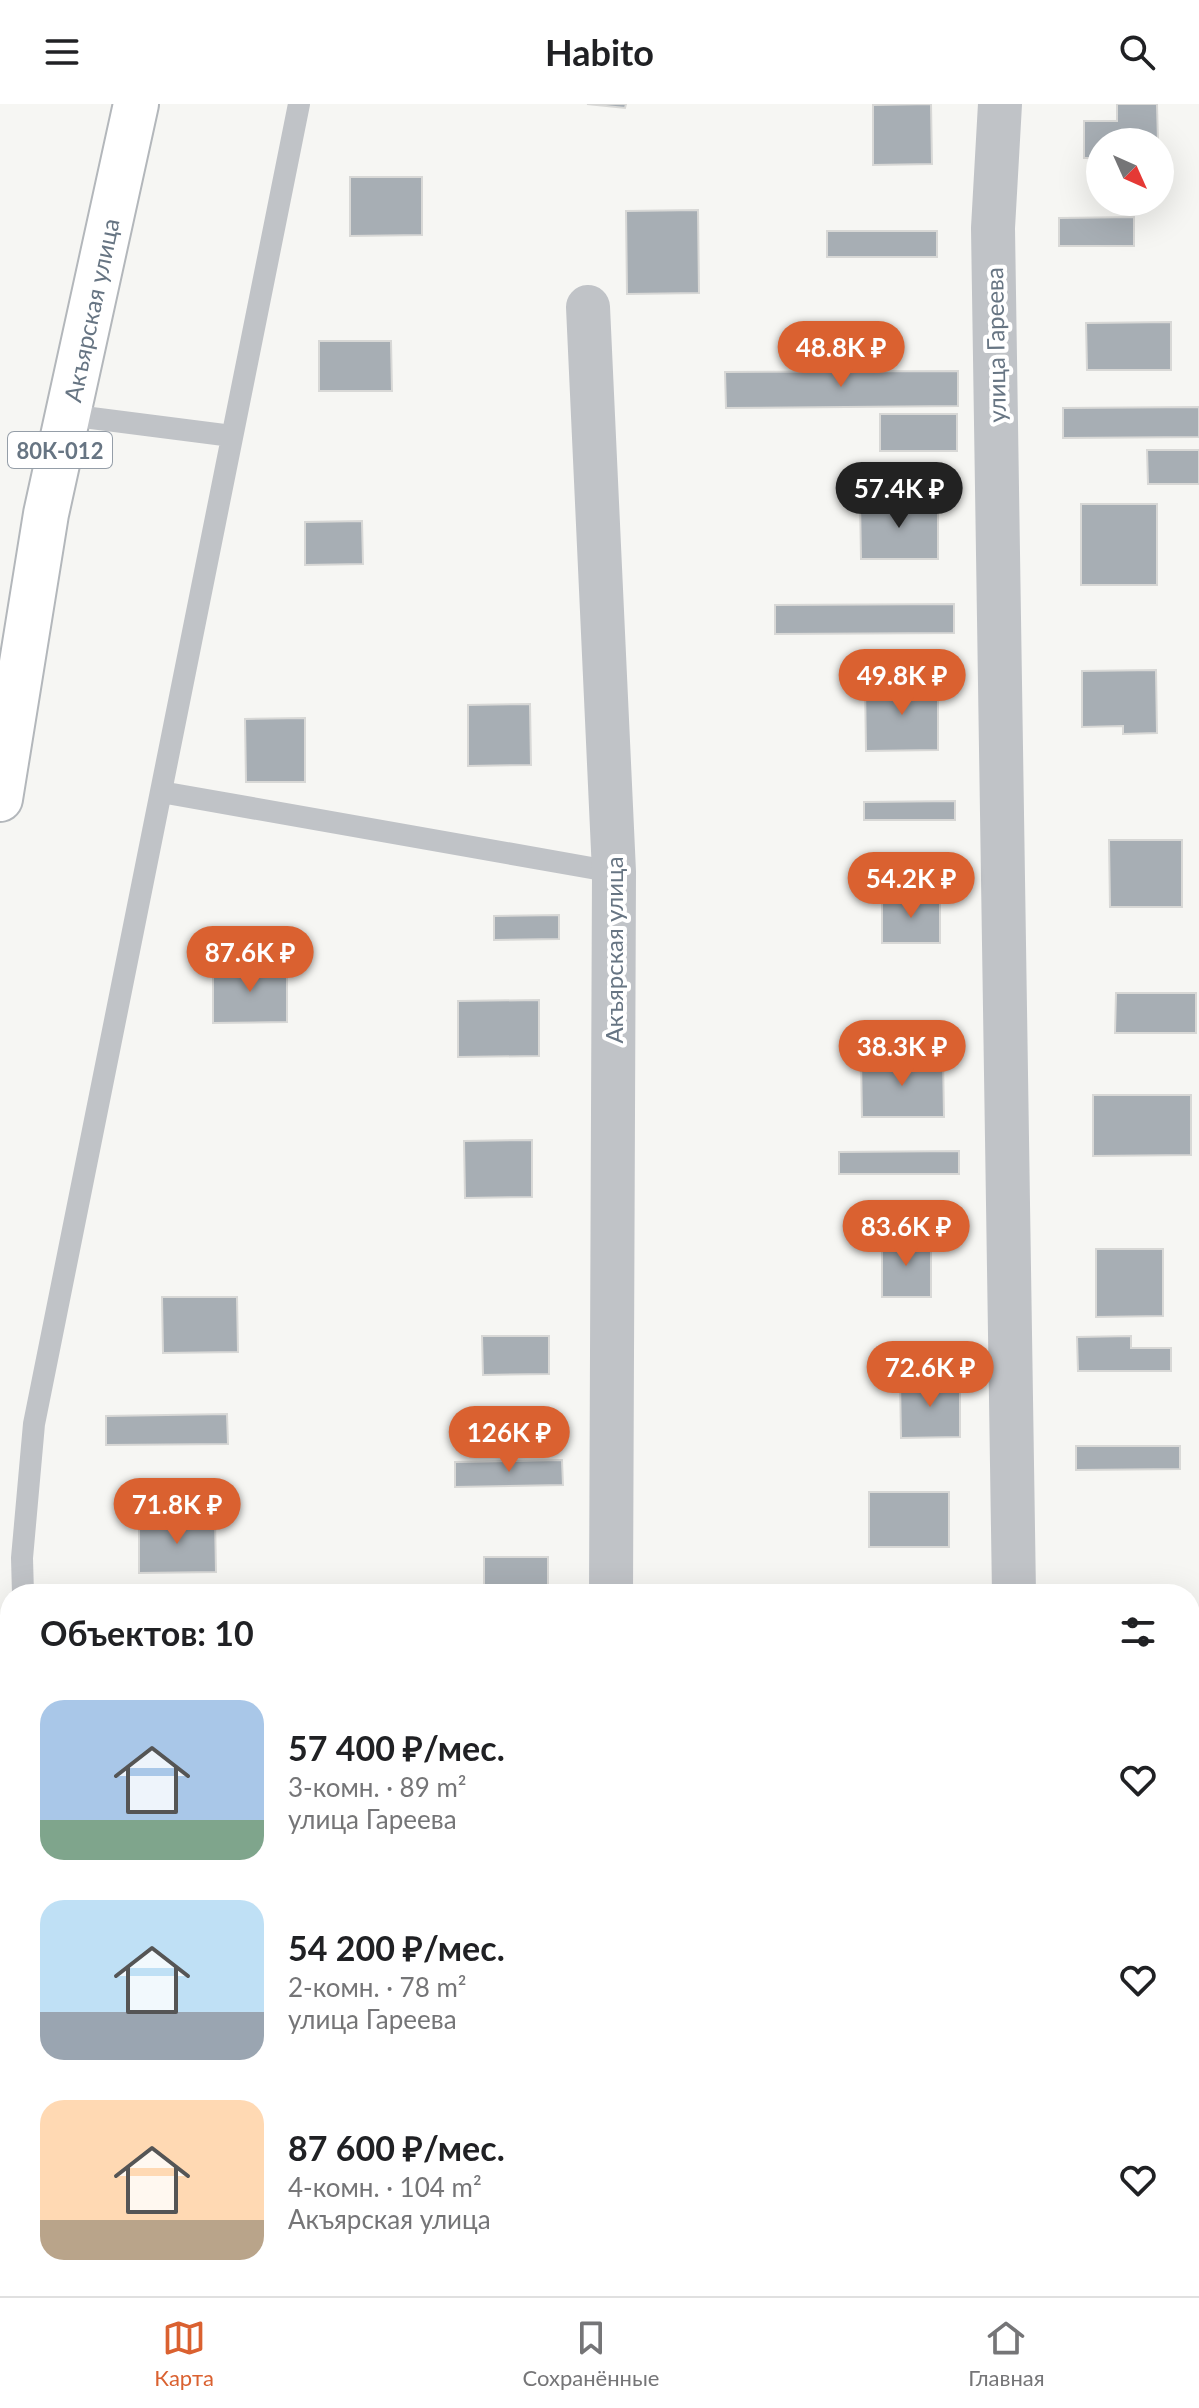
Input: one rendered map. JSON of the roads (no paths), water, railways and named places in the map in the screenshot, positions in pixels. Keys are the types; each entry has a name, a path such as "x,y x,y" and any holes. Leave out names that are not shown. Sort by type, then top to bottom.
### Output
{"main road":[{"name":"Акъярская улица","path":"0,799 46,514 136,104"}],"street":[{"name":"улица Гареева","path":"1000,104 993,228 1014,1584"},
{"name":"Акъярская улица","path":"588,307 614,872 611,1584"}],"lane":[{"path":"23,1584 22,1558 34,1424 299,104"},
{"path":"68,415 232,436"},
{"path":"161,792 614,872"}]}
